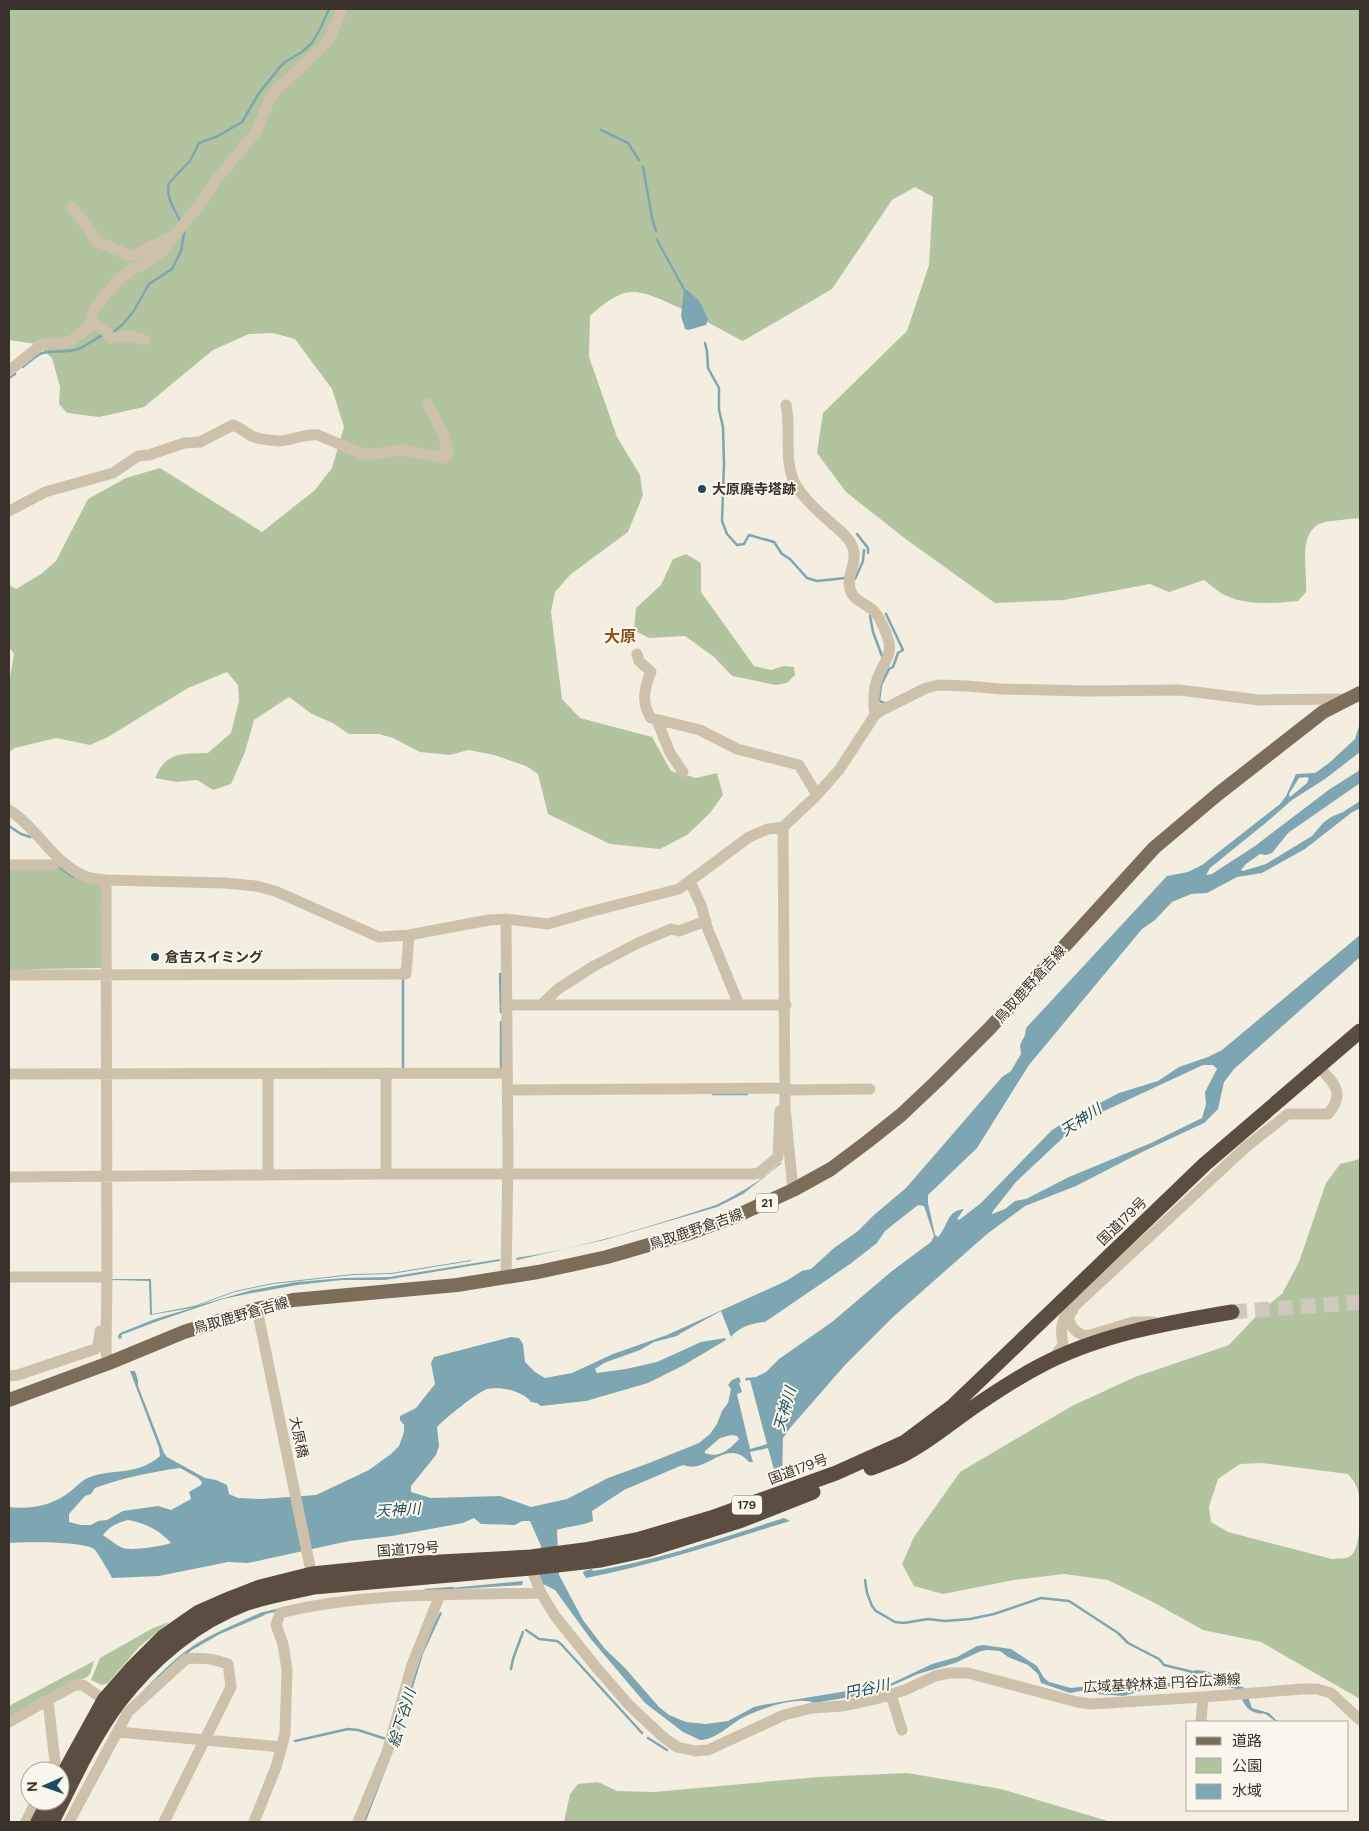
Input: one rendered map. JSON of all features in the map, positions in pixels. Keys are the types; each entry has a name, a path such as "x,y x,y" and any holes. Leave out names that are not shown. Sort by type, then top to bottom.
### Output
{"highway":[{"name":"国道179号","path":"531,1562 640,1539 711,1518 836,1473 905,1442 953,1406 1205,1164 1360,1031"},
{"name":"国道179号","path":"70,1762 104,1700 163,1637 199,1612 224,1600 260,1587 422,1564 600,1560 647,1550 742,1520 902,1456 956,1421 986,1398 1053,1359 1076,1349 1172,1322 1232,1312"},
{"name":"国道179号","path":"52,1822 79,1769 119,1703 162,1654 216,1618 247,1604 282,1594 313,1580"}],"main road":[{"name":"鳥取鹿野倉吉線","path":"9,1400 109,1363 184,1332 257,1309 293,1300 457,1285 538,1272 607,1257 690,1234 734,1217 793,1190 831,1169 901,1115 990,1028 1154,848 1218,794 1323,712 1360,693"}],"street":[{"path":"9,372 42,344 68,342 89,327 94,310 117,281 160,254 255,133 273,93 330,38 342,9"},
{"path":"72,207 98,242 129,255 134,255 174,236"},
{"path":"90,321 104,329 111,338 126,336 145,340"},
{"path":"9,511 40,495 113,472 121,468 132,458 149,455 184,443 200,442 233,425 254,437 266,440 280,441 311,434 318,435 364,455 403,450 445,458 448,454 444,436 428,404"},
{"path":"786,405 789,418 789,465 797,486 825,518 848,538 855,558 849,588 854,597 874,612 882,613 889,645 888,658 878,678 873,699 875,715"},
{"path":"637,654 639,661 651,672 644,691 646,710 651,718 700,730 737,749 799,765 817,795"},
{"path":"9,810 41,839 60,860 78,873 88,877 106,880 225,883 256,886 275,891 379,937 409,935 489,920 506,919 548,924 679,889 750,837 768,829 783,827 840,770 875,715 926,688 967,686 1000,689 1087,691 1179,690 1259,700 1346,699"},
{"path":"657,720 672,756 683,772"},
{"path":"783,827 786,1005 785,1108 793,1190"},
{"path":"9,865 53,865 60,860"},
{"path":"9,1376 18,1376 96,1348 100,1339 107,1176 106,880"},
{"path":"690,882 701,905 739,1004"},
{"path":"506,919 508,1174 506,1277"},
{"path":"542,1004 558,989 594,966 638,943 671,929 679,931 706,921"},
{"path":"9,975 406,974 409,935"},
{"path":"506,1005 786,1005"},
{"path":"1053,1359 1063,1345 1061,1331 1063,1321 1075,1306 1246,1147 1288,1114 1328,1114 1336,1105 1338,1096 1332,1082 1319,1067"},
{"path":"386,1073 386,1174"},
{"path":"9,1074 507,1073"},
{"path":"268,1074 268,1176"},
{"path":"507,1090 870,1089"},
{"path":"9,1177 759,1173 778,1157 780,1111 785,1108"},
{"path":"9,1277 104,1277"},
{"path":"104,1277 106,1352 109,1363"},
{"path":"1075,1306 1068,1317 1073,1329 1079,1335 1087,1336 1133,1322 1172,1322"},
{"name":"大原橋","path":"257,1309 313,1580"},
{"name":"広域基幹林道 円谷広瀬線","path":"531,1562 541,1593 556,1616 596,1667 655,1729 677,1747 694,1751 708,1750 784,1715 812,1708 842,1706 891,1695 935,1676 949,1673 968,1673 1077,1702 1092,1704 1317,1689 1331,1693 1360,1720"},
{"path":"254,1822 285,1734 287,1670 283,1644 276,1625 280,1613 316,1604 345,1601 440,1595 541,1593"},
{"path":"358,1822 387,1752 412,1665 440,1595"},
{"path":"69,1822 128,1712 186,1659 219,1660 228,1664 231,1687 164,1822"},
{"path":"9,1722 48,1702 75,1685 83,1685 89,1688 104,1700"},
{"path":"891,1695 902,1730"},
{"path":"1201,1721 1202,1697"},
{"path":"48,1702 56,1761"},
{"path":"118,1732 282,1747"}],"green space":[{"path":"9,9 1360,9 1360,518 1325,522 1316,526 1310,533 1305,551 1306,592 1298,601 1271,603 1253,603 1235,599 1221,593 1204,580 1169,592 1150,584 1064,600 995,603 907,540 846,492 817,453 823,413 907,331 929,265 933,197 915,187 892,200 832,289 743,341 672,304 643,293 621,294 604,304 590,316 589,357 617,437 640,475 643,495 628,532 571,574 555,592 551,612 562,699 580,718 652,737 671,771 696,778 717,773 723,795 710,813 687,835 660,849 610,844 548,814 538,774 526,766 494,755 469,750 449,755 420,752 393,738 379,734 349,734 333,723 312,714 289,697 254,720 245,752 231,784 213,790 197,780 177,782 155,778 159,769 170,758 183,754 208,753 231,733 239,701 238,685 227,672 188,688 108,737 90,745 56,738 15,748 9,752 9,683 14,654 9,647 9,585 16,589 41,574 56,561 88,499 126,478 160,468 262,532 315,490 332,468 344,427 332,389 295,339 273,333 249,334 213,350 144,407 99,417 67,413 59,404 60,387 52,358 36,344 9,340"},
{"path":"686,554 701,563 701,592 754,666 771,670 784,666 794,667 795,675 787,683 776,685 732,676 714,657 685,636 649,638 634,630 636,608 661,585 673,559"},
{"path":"60,865 103,884 101,968 37,969 9,973 9,868"},
{"path":"1360,1159 1360,1511 1358,1491 1348,1474 1262,1463 1240,1464 1218,1479 1209,1507 1211,1522 1228,1532 1332,1559 1347,1558 1355,1550 1360,1521 1360,1699 1261,1642 1203,1630 1108,1580 1064,1574 1014,1580 943,1594 914,1586 902,1564 914,1537 960,1472 1072,1406 1135,1377 1229,1345 1262,1310 1282,1294 1299,1262 1326,1183 1340,1164"},
{"path":"169,1622 139,1647 108,1683 102,1685 91,1680 100,1658 153,1628"},
{"path":"94,1661 90,1674 86,1677 9,1718 9,1706"},
{"path":"907,1773 1001,1789 1111,1822 564,1822 570,1794 578,1784 598,1782 617,1791 654,1792 818,1777"}],"water":[{"path":"684,290 687,290 700,303 708,319 706,325 688,330 685,329 681,316"},
{"path":"1360,723 1360,752 1325,779 1292,800 1210,868 1206,875 1212,874 1255,846 1330,789 1360,770 1360,783 1288,833 1272,853 1260,854 1241,870 1266,864 1312,836 1331,817 1360,801 1360,808 1305,849 1262,873 1237,877 1207,893 1191,894 1172,902 1155,920 1142,929 1029,1065 977,1148 928,1195 935,1235 938,1237 950,1216 958,1210 964,1209 957,1219 959,1220 981,1203 1052,1130 1119,1093 1158,1081 1179,1067 1222,1050 1360,935 1360,957 1234,1069 1224,1082 1218,1109 1204,1123 1076,1186 1025,1206 987,1234 893,1317 845,1365 790,1428 783,1438 782,1474 779,1474 780,1476 775,1473 768,1448 750,1452 753,1462 749,1462 741,1455 733,1453 724,1454 700,1465 692,1467 680,1466 624,1490 592,1511 593,1521 557,1530 559,1575 583,1620 605,1649 625,1668 659,1707 669,1715 686,1722 706,1724 728,1721 754,1707 762,1705 890,1684 932,1664 957,1657 977,1646 983,1645 1011,1649 1037,1666 1044,1678 1049,1682 1071,1688 1088,1686 1100,1687 1107,1691 1128,1692 1139,1688 1165,1685 1196,1670 1205,1671 1226,1684 1243,1687 1252,1708 1269,1713 1277,1721 1265,1714 1253,1712 1244,1704 1237,1689 1219,1685 1212,1677 1205,1674 1194,1674 1185,1684 1177,1684 1156,1691 1140,1691 1124,1696 1096,1694 1086,1690 1070,1693 1041,1683 1038,1674 1028,1665 1008,1657 1000,1651 988,1650 981,1651 955,1663 918,1674 875,1693 814,1703 807,1701 788,1702 766,1708 740,1719 711,1738 700,1740 683,1732 645,1703 590,1638 555,1590 541,1583 539,1578 541,1546 530,1521 522,1521 515,1525 481,1524 474,1518 463,1523 392,1536 349,1541 248,1563 228,1562 159,1576 112,1578 95,1550 87,1546 27,1542 9,1543 9,1507 26,1508 50,1503 64,1496 90,1477 134,1469 160,1456 159,1448 130,1371 135,1371 138,1386 167,1457 205,1478 227,1485 229,1494 238,1498 261,1499 316,1495 369,1470 399,1446 404,1432 404,1425 400,1420 400,1416 416,1408 435,1384 431,1363 434,1357 511,1337 519,1338 523,1344 525,1362 535,1372 545,1378 572,1373 613,1354 667,1335 786,1281 802,1271 811,1269 834,1248 858,1231 906,1188 1002,1077 1011,1071 1021,1054 1020,1045 1026,1028 1167,876 1188,872 1202,865 1280,804 1286,796 1296,774 1315,773 1355,739","holes":["1299,778 1309,778 1307,783 1290,797 1289,794","1203,1065 1213,1065 1217,1069 1205,1092 1206,1104 1202,1118 1151,1143 1069,1177 1026,1199 1015,1201 1005,1209 992,1214 1016,1182 1069,1132 1104,1111","918,1205 924,1206 934,1236 931,1242 892,1271 832,1322 779,1359 766,1372 756,1377 745,1378 746,1381 750,1380 767,1444 750,1449 737,1394 742,1392 739,1377 732,1380 728,1385 731,1389 728,1403 722,1411 717,1424 710,1434 699,1443 608,1478 567,1499 531,1507 500,1496 431,1498 411,1492 411,1486 436,1455 439,1446 437,1427 461,1406 483,1391 493,1388 511,1390 541,1406 586,1401 648,1383 684,1365 726,1340 725,1338 701,1342 657,1362 597,1373 595,1369 604,1363 640,1350 654,1342 677,1336 721,1311 731,1337 746,1326 765,1322 850,1264 877,1243 885,1231","731,1435 737,1436 739,1439 724,1452 715,1455 705,1453 720,1438","180,1468 202,1482 201,1485 189,1492 191,1499 171,1510 158,1506 123,1511 107,1520 98,1521 91,1525 69,1522 69,1514 95,1488 126,1478","128,1520 146,1525 162,1534 171,1543 140,1549 128,1549 123,1548 103,1535 111,1527"]},
{"path":"782,1163 743,1194 717,1207 604,1240 517,1260 516,1258 592,1242 716,1205 750,1186"},
{"path":"500,1259 500,1261 385,1280 342,1280 252,1293 223,1299 158,1321 121,1335 122,1338 119,1339 118,1336 120,1333 155,1319 192,1308 150,1315 149,1281 112,1279 151,1279 152,1314 194,1306 235,1291 273,1283 353,1274 391,1273 471,1260 391,1274 353,1275 273,1284 235,1292 196,1306 252,1290 296,1282 389,1277"},
{"path":"784,1518 790,1521 663,1560 586,1578 583,1573 592,1569 593,1571 666,1555"},
{"path":"523,1581 522,1585 450,1588"},
{"path":"262,1612 265,1615 220,1634 192,1650 136,1698 170,1664 193,1646 218,1632"},
{"name":"絵下谷川","path":"440,1612 442,1613 423,1654 396,1743 366,1821 361,1822 430,1632"}],"waterway":[{"path":"180,221 169,198 169,183 190,161 199,143 218,136 242,122 259,93 280,67 312,43 329,9"},
{"path":"601,130 628,143 639,160"},
{"path":"643,167 656,231"},
{"path":"112,333 133,312 149,284 172,269 181,251 185,228"},
{"path":"657,240 685,291"},
{"path":"23,367 34,357 42,353 78,349 103,335"},
{"path":"705,343 708,368 719,388 724,464 722,521 727,534 737,545 744,544 749,535 774,542 782,554 790,559 807,578 817,581 845,578"},
{"path":"9,378 15,374"},
{"path":"857,534 868,548 868,553"},
{"path":"855,579 863,561 864,550"},
{"path":"884,703 879,701 881,685 889,669 893,667 898,653 903,650 886,614"},
{"path":"870,616 873,632 882,656"},
{"path":"9,826 21,834 30,837"},
{"path":"59,867 73,877"},
{"path":"500,974 501,1012"},
{"path":"403,979 403,1068"},
{"path":"501,1022 501,1067"},
{"path":"713,1094 747,1094"},
{"path":"865,1580 867,1593 876,1611 895,1622 904,1623 928,1619 945,1621 970,1619 994,1614 1041,1598 1069,1601 1118,1633 1128,1643 1159,1659 1164,1665 1193,1672"},
{"path":"426,1590 453,1588"},
{"path":"261,1614 277,1610"},
{"path":"526,1630 539,1639 557,1641 561,1644 642,1733"},
{"path":"511,1669 523,1632"},
{"name":"絵下谷川","path":"295,1741 348,1729 358,1730 386,1739"},
{"path":"648,1738 667,1750"}],"tunnel":[{"path":"1232,1312 1360,1302"}],"place":[{"name":"大原廃寺塔跡","path":"702,489"},
{"name":"倉吉スイミング","path":"155,957"}],"district":[{"name":"大原","path":"620,636"}],"water label":[{"name":"天神川","path":"1081,1120"},
{"name":"天神川","path":"785,1409"},
{"name":"天神川","path":"398,1510"},
{"name":"円谷川","path":"867,1689"}]}
